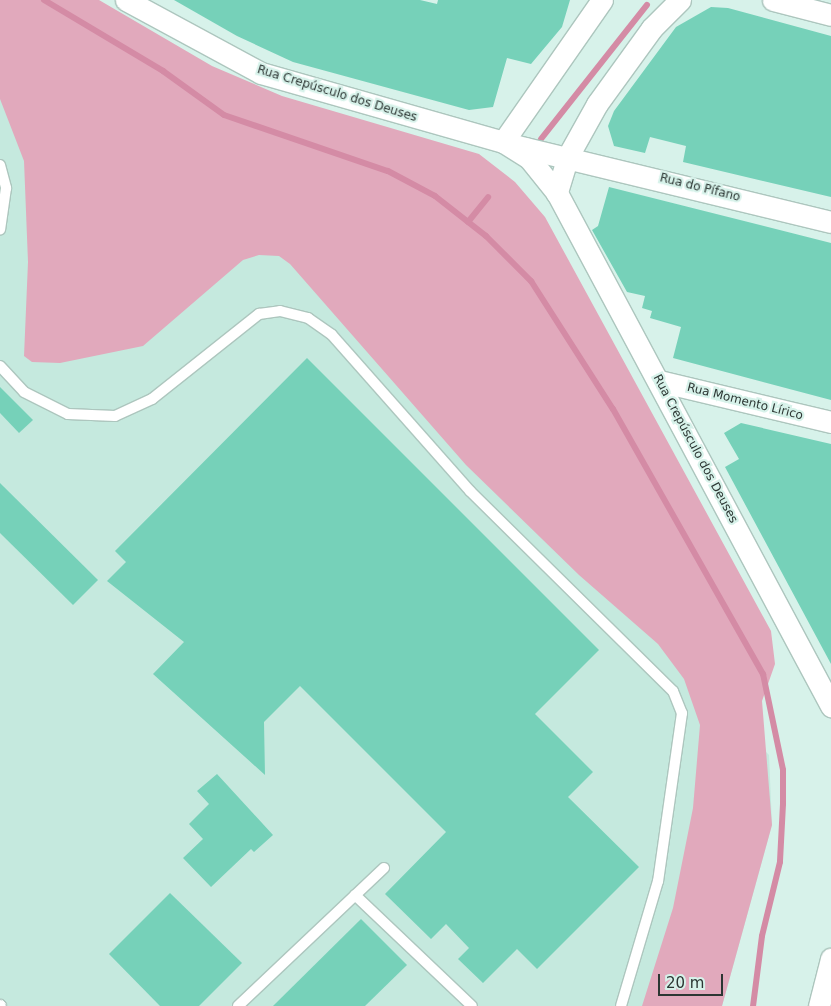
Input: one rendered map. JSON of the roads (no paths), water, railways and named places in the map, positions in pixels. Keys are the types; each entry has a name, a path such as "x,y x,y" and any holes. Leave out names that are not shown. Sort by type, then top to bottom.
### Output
{"street":[{"name":"Rua Crepúsculo dos Deuses","path":"126,0 261,73 503,142 568,156"},
{"path":"503,142 602,0"},
{"path":"557,193 568,156 597,104 652,28 680,0"},
{"path":"773,0 831,16"},
{"name":"Rua Crepúsculo dos Deuses","path":"503,142 528,158 557,193 594,269 659,381 831,706"},
{"name":"Rua do Pífano","path":"568,156 831,222"},
{"name":"Rua Momento Lírico","path":"659,381 831,422"},
{"path":"820,1006 831,959"}],"lane":[{"path":"0,166 6,188 0,230"},
{"path":"0,366 24,392 68,414 115,416 152,399 259,314 280,311 308,318 332,335 470,491 673,691 682,713 658,881 621,1006"},
{"path":"238,1006 384,868"},
{"path":"355,895 472,1006"}],"waterway":[{"path":"44,0 163,71 224,115 388,171 435,196 486,236 531,281 613,409 763,674 783,770 783,804 780,862 762,936 753,1006"},
{"path":"541,139 647,5"},
{"path":"468,222 488,197"}]}
